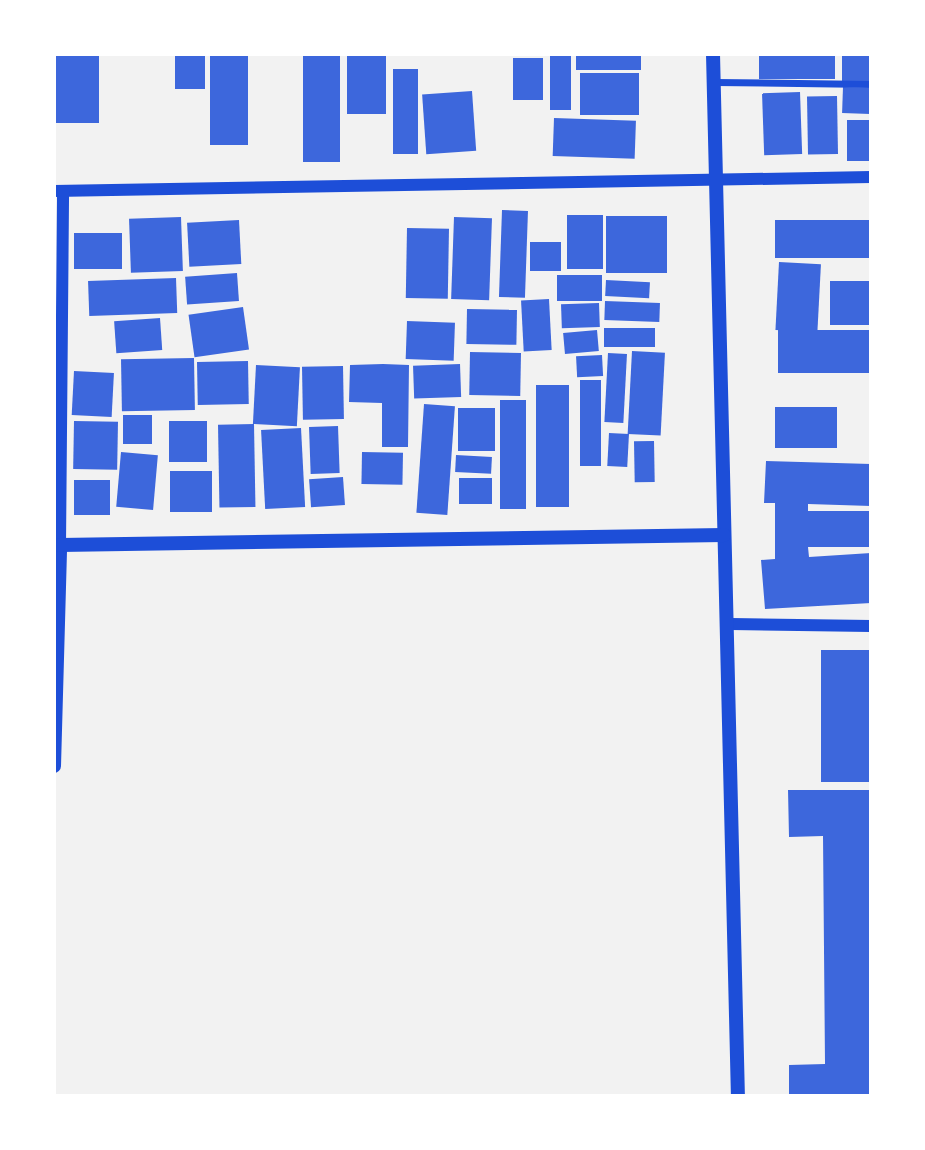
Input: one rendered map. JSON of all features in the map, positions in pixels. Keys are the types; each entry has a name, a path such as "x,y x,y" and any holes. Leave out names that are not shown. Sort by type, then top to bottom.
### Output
{"main road":[{"path":"713,54 724,535 731,624 738,1096"},
{"path":"54,766 57,544 724,535"}],"street":[{"path":"715,82 871,84"},
{"path":"57,544 58,191 715,177 871,177"},
{"path":"731,624 871,626"}],"building":[{"path":"54,54 99,54 99,123 54,123"},
{"path":"175,54 205,54 205,89 175,89"},
{"path":"210,54 248,54 248,145 210,145"},
{"path":"303,54 340,54 340,162 303,162"},
{"path":"347,54 386,54 386,114 347,114"},
{"path":"550,54 571,54 571,110 550,110"},
{"path":"576,54 641,54 641,70 576,70"},
{"path":"759,54 835,54 835,79 759,79"},
{"path":"842,54 871,54 871,81 842,81"},
{"path":"513,58 543,58 543,100 513,100"},
{"path":"393,69 418,69 418,154 393,154"},
{"path":"580,73 639,73 639,115 580,115"},
{"path":"843,87 871,88 870,114 842,113"},
{"path":"472,91 476,151 426,154 422,94"},
{"path":"800,92 802,154 764,155 762,93"},
{"path":"837,96 838,154 808,155 807,97"},
{"path":"554,118 636,121 635,159 553,156"},
{"path":"847,120 871,120 871,161 847,161"},
{"path":"502,210 528,211 525,298 499,297"},
{"path":"567,215 603,215 603,269 567,269"},
{"path":"606,216 667,216 667,273 606,273"},
{"path":"181,217 183,271 131,273 129,219"},
{"path":"454,217 492,218 489,300 451,299"},
{"path":"239,220 241,264 189,267 187,223"},
{"path":"775,220 871,220 871,258 775,258"},
{"path":"407,228 449,229 448,299 406,298"},
{"path":"74,233 122,233 122,269 74,269"},
{"path":"530,242 561,242 561,271 530,271"},
{"path":"779,262 821,264 817,332 775,330"},
{"path":"237,273 239,301 187,305 185,277"},
{"path":"557,275 602,275 602,301 557,301"},
{"path":"176,278 177,313 89,316 88,281"},
{"path":"606,280 650,282 649,298 605,296"},
{"path":"830,281 871,281 871,325 830,325"},
{"path":"549,299 552,350 524,351 521,300"},
{"path":"605,301 660,303 659,322 604,320"},
{"path":"599,303 600,327 562,328 561,304"},
{"path":"243,307 249,350 195,357 189,315"},
{"path":"467,309 517,310 516,345 466,344"},
{"path":"160,318 162,350 116,353 114,321"},
{"path":"407,321 455,323 454,361 406,359"},
{"path":"604,328 655,328 655,347 604,347"},
{"path":"597,330 599,351 565,354 563,333"},
{"path":"778,330 871,330 871,373 778,373"},
{"path":"632,351 665,353 661,436 628,434"},
{"path":"470,352 521,353 520,396 469,395"},
{"path":"608,353 627,354 623,423 604,422"},
{"path":"602,355 603,376 577,377 576,356"},
{"path":"194,358 195,410 122,411 121,359"},
{"path":"248,361 249,404 198,405 197,362"},
{"path":"460,364 461,397 414,399 413,366"},
{"path":"256,365 300,367 297,426 253,424"},
{"path":"350,365 409,365 408,447 382,447 382,403 349,402"},
{"path":"343,366 344,419 303,420 302,367"},
{"path":"74,371 114,373 112,417 72,415"},
{"path":"580,380 601,380 601,466 580,466"},
{"path":"536,385 569,385 569,507 536,507"},
{"path":"500,400 526,400 526,509 500,509"},
{"path":"424,404 455,406 447,515 416,513"},
{"path":"775,407 837,407 837,448 775,448"},
{"path":"458,408 495,408 495,451 458,451"},
{"path":"123,415 152,415 152,444 123,444"},
{"path":"74,421 118,422 117,470 73,469"},
{"path":"169,421 207,421 207,462 169,462"},
{"path":"254,424 255,507 219,508 218,425"},
{"path":"338,426 340,473 311,474 309,427"},
{"path":"301,428 305,507 265,509 261,430"},
{"path":"609,433 629,434 627,467 607,466"},
{"path":"634,441 654,441 655,482 635,482"},
{"path":"121,452 158,455 153,510 116,507"},
{"path":"362,452 403,453 402,485 361,484"},
{"path":"456,455 492,457 491,474 455,472"},
{"path":"766,461 871,464 871,506 808,504 808,511 871,511 871,547 808,547 809,557 871,553 871,603 765,609 761,560 775,559 775,503 764,503"},
{"path":"170,471 212,471 212,512 170,512"},
{"path":"343,477 345,505 311,507 309,479"},
{"path":"459,478 492,478 492,504 459,504"},
{"path":"74,480 110,480 110,515 74,515"},
{"path":"821,650 871,650 871,782 821,782"},
{"path":"788,790 871,790 871,1096 789,1096 789,1065 825,1064 823,836 789,837"}]}
